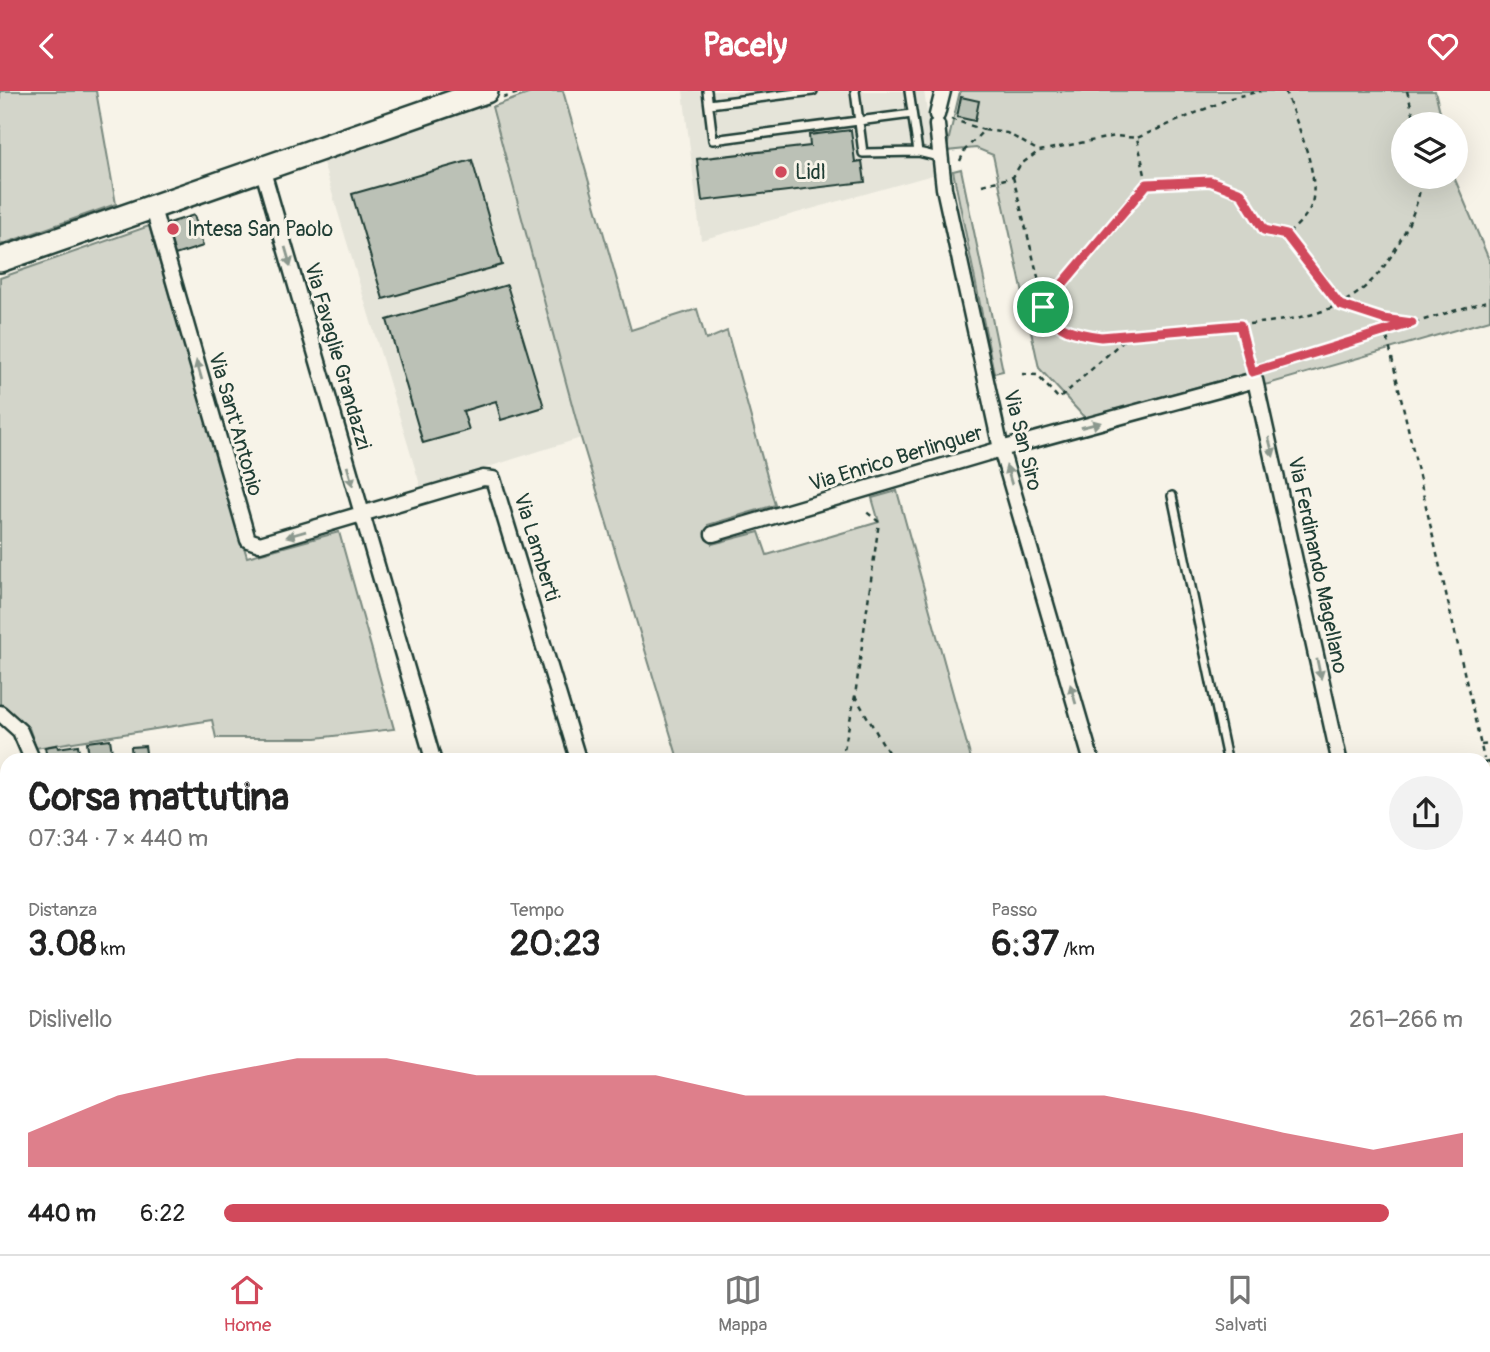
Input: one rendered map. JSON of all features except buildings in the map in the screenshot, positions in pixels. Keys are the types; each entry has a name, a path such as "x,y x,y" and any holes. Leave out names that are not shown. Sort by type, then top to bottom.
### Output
{"main road":[{"path":"0,258 486,91"}],"street":[{"path":"934,91 937,115 943,91"},
{"name":"Via San Siro","path":"943,121 939,157 1001,449 1089,753"},
{"name":"Via Favaglie Grandazzi","path":"262,168 431,753"},
{"name":"Via Sant'Antonio","path":"152,205 248,540 260,544 362,515"},
{"name":"Via Enrico Berlinguer","path":"713,534 1001,449 1255,380"},
{"name":"Via Ferdinando Magellano","path":"1255,380 1338,753"},
{"name":"Via Lamberti","path":"362,515 483,478 496,482 576,753"},
{"path":"0,713 20,731 29,753"}],"lane":[{"path":"707,91 713,140 912,114"},
{"path":"709,104 813,91"},
{"path":"855,91 863,153 918,152 939,157"},
{"path":"909,91 918,152"},
{"path":"1172,496 1226,753"}],"path":[{"path":"1261,91 1231,99 1137,138 1116,136 1039,151 1020,165 1013,177 1043,307 1048,317 1061,327 1081,334 1129,336 1299,317 1340,305 1372,284 1385,269 1411,221 1421,189"},
{"path":"1285,91 1308,158 1313,191 1311,207 1286,235"},
{"path":"1407,91 1413,112"},
{"path":"943,121 1007,133 1039,151"},
{"path":"960,162 965,150 984,130"},
{"path":"1137,138 1147,184"},
{"path":"982,185 1013,177"},
{"path":"1043,307 1147,184 1210,181 1241,193 1264,230 1286,235 1340,305 1383,319 1412,323"},
{"path":"1240,325 1252,372 1490,300"},
{"path":"1383,319 1482,753"},
{"path":"1022,374 1037,375 1059,399 1079,377 1129,336"},
{"path":"843,753 855,696 879,522 864,510"},
{"path":"855,696 888,753"},
{"path":"1480,745 1490,744"}],"shaded area":[{"path":"0,91 96,91 116,204 0,245"},
{"path":"536,91 563,91 631,330 697,309 706,340 727,331 775,505 708,525 712,544 759,532 767,555 879,522 872,498 897,491 969,753 676,753 581,438 492,107"},
{"path":"683,91 924,91 936,174 701,240"},
{"path":"960,91 1435,91 1440,112 1391,112 1391,189 1459,189 1490,262 1490,320 1265,385 1251,372 1085,418 1039,368 993,155 976,148 946,151"},
{"path":"488,98 581,438 421,488 321,156"},
{"path":"961,169 1003,371 994,373 953,171"},
{"path":"149,226 247,557 339,532 394,729 316,738 216,738 212,720 36,748 29,728 0,707 0,278"}],"place":[{"name":"Lidl","path":"781,172"},
{"name":"Intesa San Paolo","path":"173,229"}],"route":[{"path":"1210,181 1241,193 1264,230 1274,235 1286,235 1340,305 1383,319 1412,323 1252,372 1240,325 1101,337 1061,327 1048,317 1043,307 1147,184 1210,181"}]}
